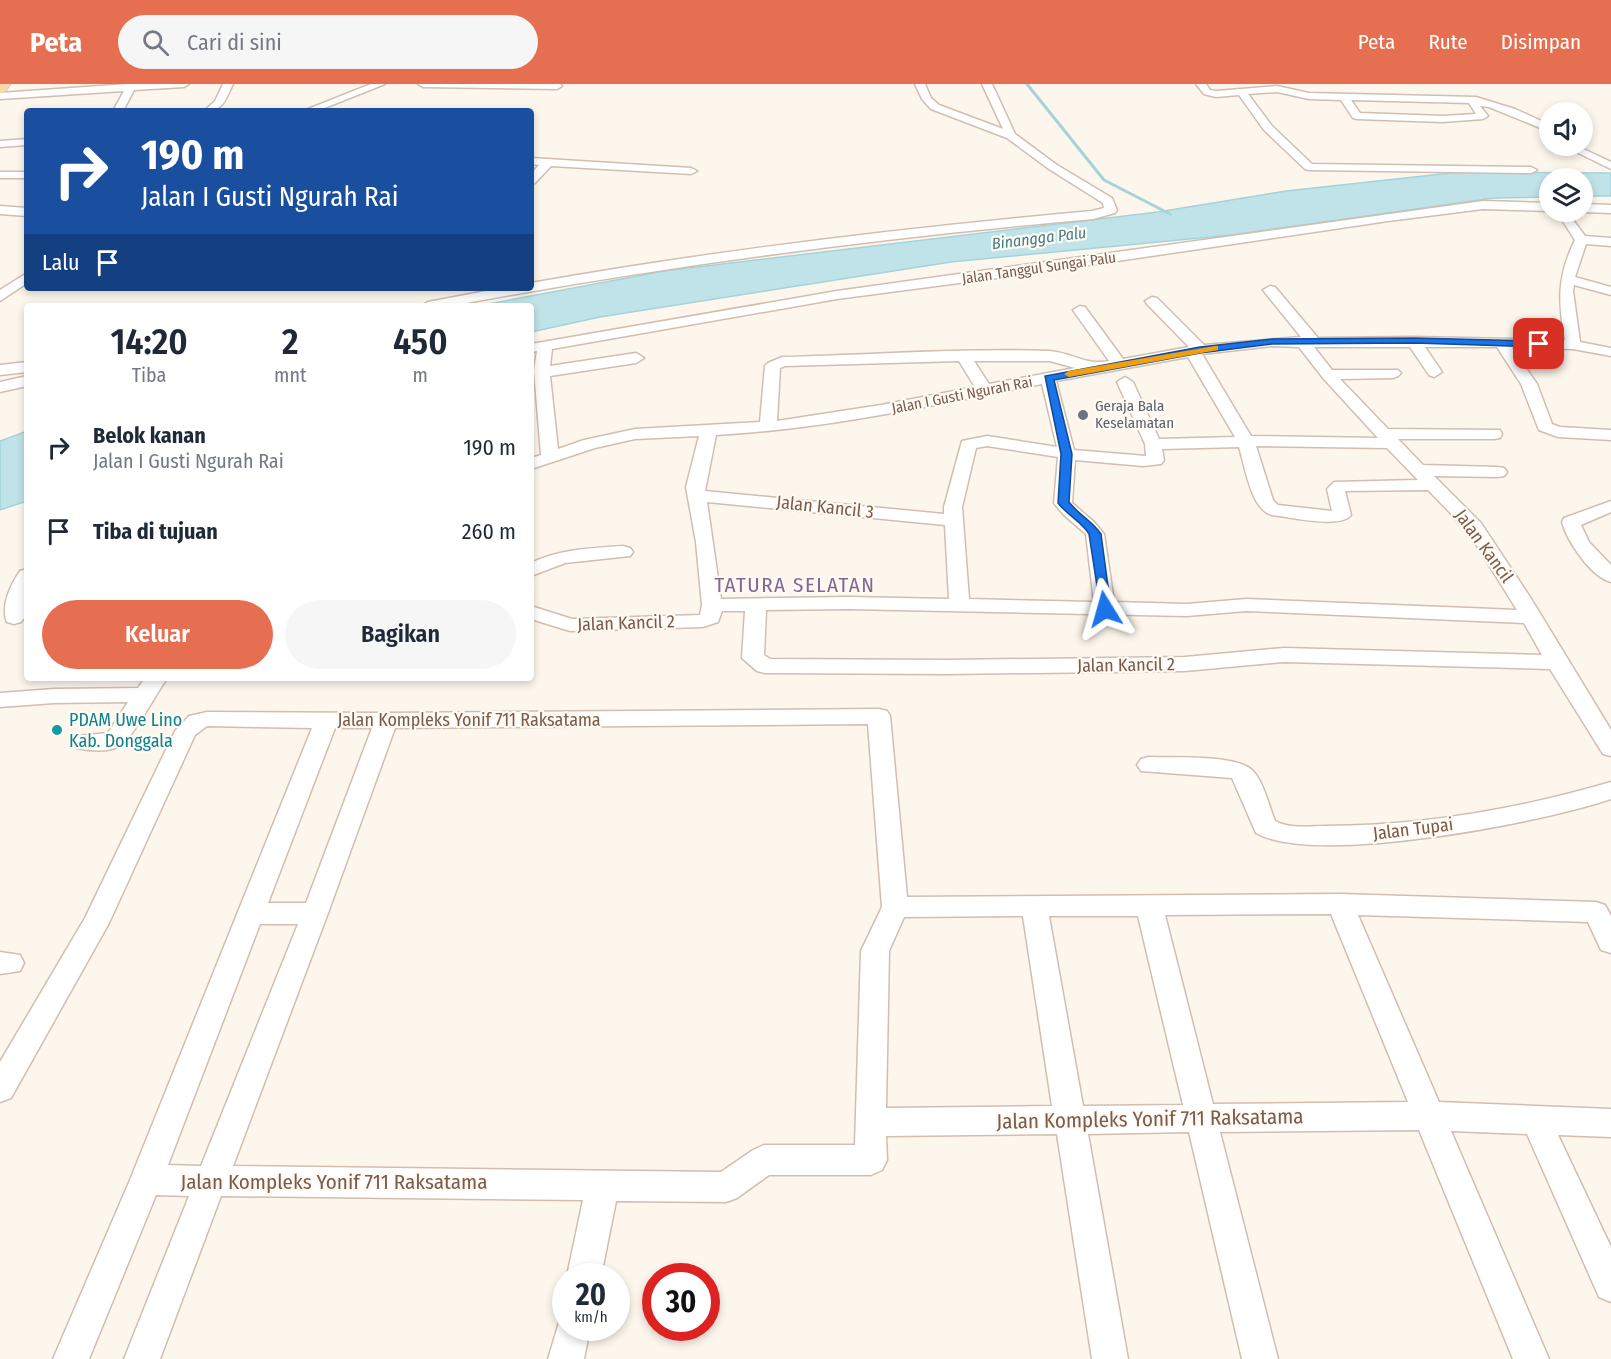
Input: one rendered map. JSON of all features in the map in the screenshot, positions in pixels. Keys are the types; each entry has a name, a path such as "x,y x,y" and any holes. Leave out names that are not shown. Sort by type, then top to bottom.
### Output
{"main road":[{"path":"0,89 4,84"}],"street":[{"path":"0,96 184,84"},
{"path":"213,108 219,103 228,84"},
{"path":"354,84 376,86"},
{"path":"423,84 498,87 557,86"},
{"path":"534,286 634,268 759,251 1007,222 1093,215 1111,210 1108,201 1053,167 1011,136 935,106 927,99 920,84"},
{"path":"987,84 1011,136"},
{"path":"1201,84 1211,93 1242,93 1275,86 1298,95 1477,100 1504,108 1539,124"},
{"path":"1364,84 1376,98"},
{"path":"120,108 132,86"},
{"path":"316,108 376,86"},
{"path":"488,98 498,87"},
{"path":"1455,89 1539,131"},
{"path":"1242,93 1268,128 1309,167 1531,170"},
{"path":"1344,97 1357,116 1405,118 1483,116 1473,104 1477,100"},
{"path":"1389,98 1405,118"},
{"path":"0,144 24,142"},
{"path":"1593,149 1611,157"},
{"path":"1590,156 1611,166"},
{"path":"534,161 691,171"},
{"path":"534,178 548,162"},
{"path":"0,175 24,175"},
{"name":"Jalan Tanggul Sungai Palu","path":"538,346 837,295 1043,268 1388,217 1484,205 1539,207"},
{"path":"1593,208 1611,209"},
{"path":"0,210 24,212"},
{"path":"1570,222 1581,240"},
{"path":"1581,240 1611,242"},
{"path":"1573,345 1565,291 1569,265 1581,240"},
{"path":"1568,279 1611,291"},
{"path":"0,297 20,287"},
{"name":"Jalan Kancil","path":"1270,290 1307,340 1328,375 1474,527 1532,617 1557,662 1611,748"},
{"path":"444,303 508,291"},
{"path":"1152,301 1196,351 1246,442 1264,501 1268,507 1280,513 1341,516 1336,489 1340,486 1435,485"},
{"path":"1080,310 1119,364"},
{"name":"Jalan I Gusti Ngurah Rai","path":"534,463 550,456 635,434 768,427 881,410 1196,351 1307,340 1414,340 1573,345 1611,352"},
{"path":"1414,340 1434,372"},
{"path":"1500,343 1529,384 1545,427 1558,432 1608,437"},
{"path":"538,346 550,456"},
{"path":"964,356 985,390"},
{"path":"768,427 773,366 777,363 964,356 1050,356 1064,358 1092,370"},
{"path":"539,371 636,358"},
{"path":"0,370 24,367"},
{"path":"1328,375 1393,373"},
{"path":"1048,378 1067,454 1063,503 1095,534 1105,609"},
{"path":"0,387 24,382"},
{"path":"960,607 953,507 968,445 972,442 986,441 1040,447 1067,454 1148,461 1156,458 1153,444 1125,382"},
{"path":"709,430 696,479 696,496 712,605 756,603 1187,610 1246,605 1532,617"},
{"path":"1153,444 1494,434"},
{"path":"1420,470 1498,472"},
{"name":"Jalan Kancil 3","path":"696,496 953,520"},
{"path":"1611,506 1571,522 1572,530 1586,551 1611,576"},
{"path":"534,569 551,561 573,556 623,552"},
{"path":"14,618 14,601 24,581"},
{"name":"Jalan Kancil 2","path":"756,603 753,658 765,666 947,667 1173,664 1284,655 1557,662"},
{"name":"Jalan Kancil 2","path":"534,609 561,624 570,625 703,621 711,618 712,605"},
{"path":"0,700 59,687 151,687"},
{"path":"85,742 107,742 116,738 151,687"},
{"name":"Jalan Kompleks Yonif 711 Raksatama","path":"71,1359 146,1180 326,720 879,716 895,907 875,951 871,1160 764,1160 726,1187 146,1180"},
{"path":"0,1089 96,923 186,731 197,721 207,719 326,720"},
{"path":"142,1359 213,1181 386,721"},
{"name":"Jalan Tupai","path":"1149,765 1224,768 1240,772 1246,778 1265,827 1274,832 1294,835 1371,835 1410,832 1576,802 1611,790"},
{"path":"895,907 1340,904 1596,912 1611,942"},
{"path":"1340,904 1531,1359"},
{"path":"1149,905 1260,1359"},
{"path":"1034,906 1110,1359"},
{"path":"249,914 315,913"},
{"name":"Jalan Kompleks Yonif 711 Raksatama","path":"870,1122 1430,1116 1611,1124"},
{"path":"1536,1120 1611,1285"},
{"path":"587,1263 603,1184"},
{"path":"566,1359 570,1341"}],"water":[{"name":"Binangga Palu","path":"1460,172 1539,173 1539,197 1494,198 1231,235 951,262 600,317 534,331 534,303 494,303 664,271 1158,212 1286,191"},
{"path":"1593,173 1611,173 1611,196 1593,196"},
{"path":"24,432 24,502 0,510 0,441"}],"waterway":[{"path":"1027,84 1104,180 1170,214"}],"slow traffic":[{"path":"1069,374 1215,348"}],"place":[{"name":"Geraja Bala Keselamatan","path":"1083,415"},
{"name":"PDAM Uwe Lino Kab. Donggala","path":"57,730"}],"district":[{"name":"TATURA SELATAN","path":"795,585"}],"route":[{"path":"1105,609 1095,534 1063,503 1067,454 1048,378 1200,350 1272,342 1414,340 1539,344"}]}
